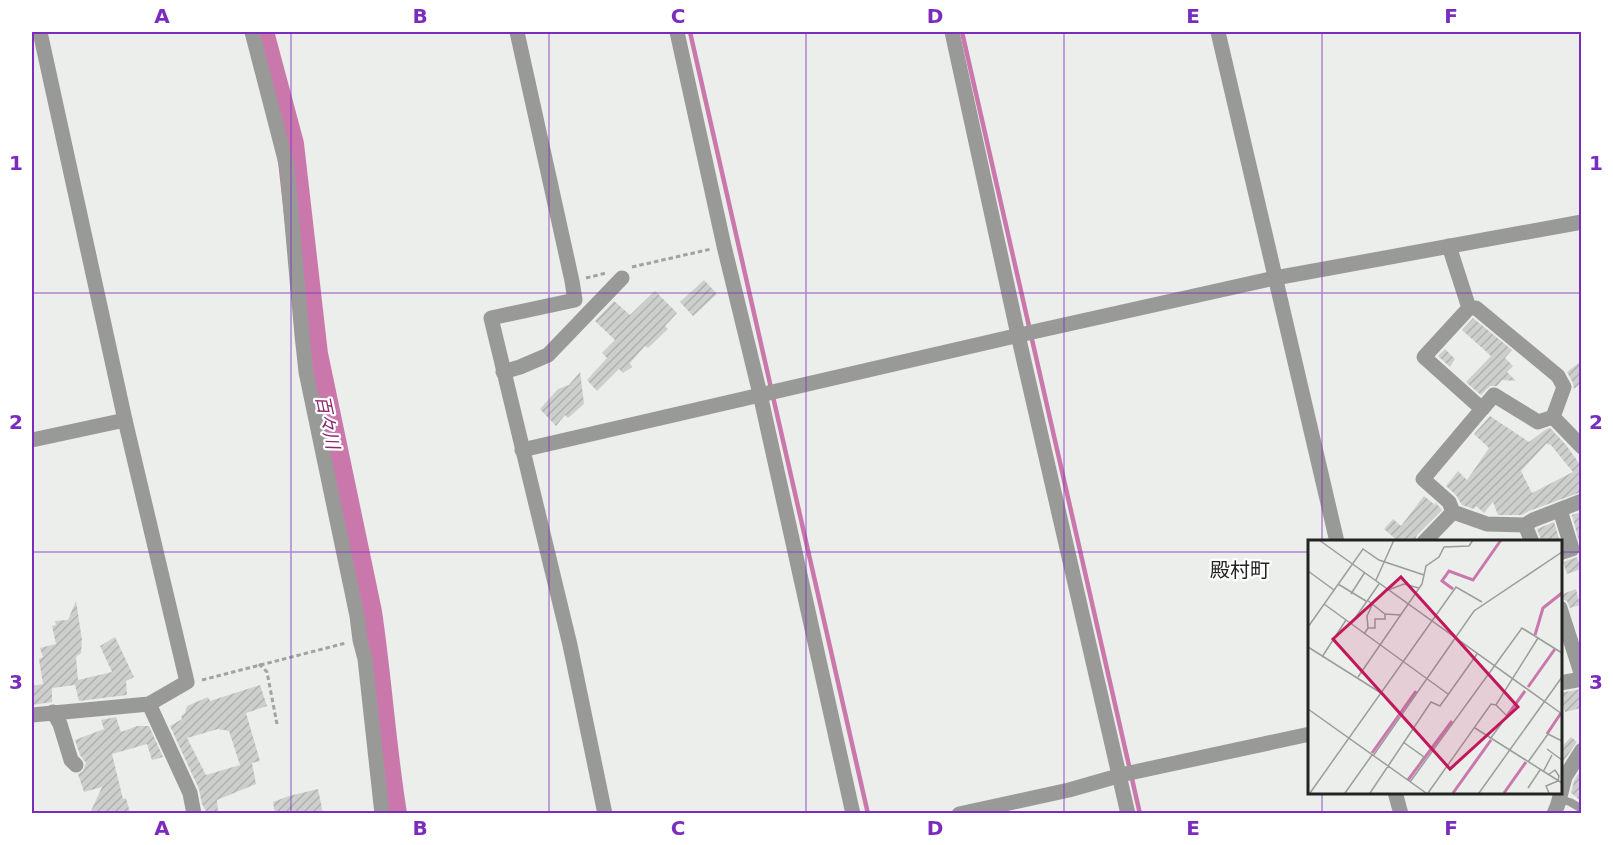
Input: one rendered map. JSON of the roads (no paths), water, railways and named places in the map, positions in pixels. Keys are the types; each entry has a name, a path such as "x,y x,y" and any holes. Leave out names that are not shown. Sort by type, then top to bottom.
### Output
{"street":[{"path":"32,715 149,704 187,682 125,420 40,32"},
{"path":"252,32 287,166 306,372 367,670 377,761 378,795 382,813"},
{"path":"517,32 575,300 585,317"},
{"path":"678,32 724,246 768,393 853,813"},
{"path":"952,32 1027,333 1127,774 1128,813"},
{"path":"1218,32 1337,540"},
{"path":"522,450 1275,278 1581,222"},
{"path":"1449,246 1469,308"},
{"path":"503,372 548,355 627,273"},
{"path":"575,300 491,318 570,645 605,813"},
{"path":"1482,410 1424,357 1469,308 1476,308 1557,376 1564,387 1553,417"},
{"path":"1553,417 1538,422 1494,395 1423,480 1449,502 1453,512 1487,524 1525,525 1581,501"},
{"path":"1553,417 1581,447"},
{"path":"32,440 125,420"},
{"path":"1560,510 1572,549 1562,552"},
{"path":"1426,540 1453,512"},
{"path":"1525,525 1531,540"},
{"path":"1562,615 1581,677 1562,682"},
{"path":"149,704 189,793 194,813"},
{"path":"52,712 60,724 71,759 76,765"},
{"path":"958,813 1069,790 1127,774 1308,734"},
{"path":"1562,787 1581,750"},
{"path":"1396,794 1401,813"}],"lane":[{"path":"1556,806 1570,802 1581,809"}],"waterway":[{"name":"百々川","path":"260,32 290,144 314,354 368,612 393,814"},
{"path":"690,32 868,814"},
{"path":"962,32 1140,814"}],"district":[{"name":"殿村町","path":"1240,570"}]}
